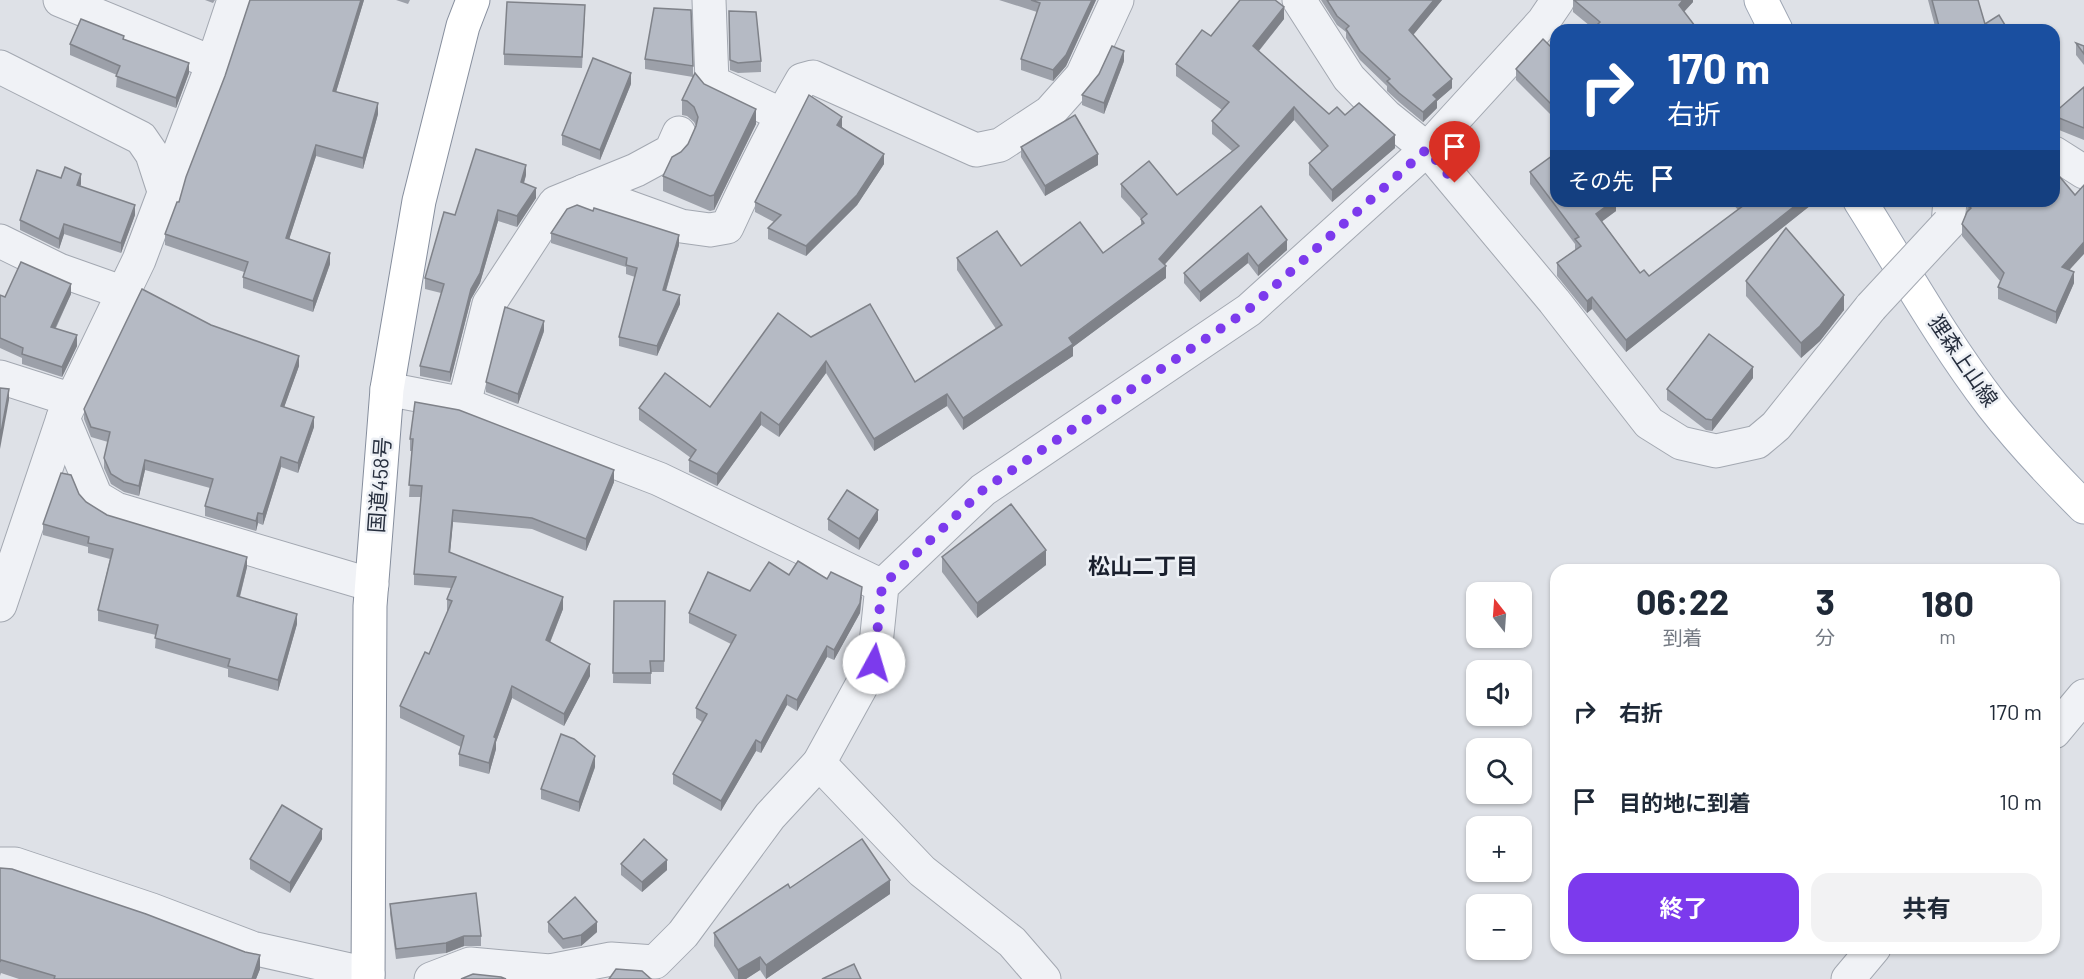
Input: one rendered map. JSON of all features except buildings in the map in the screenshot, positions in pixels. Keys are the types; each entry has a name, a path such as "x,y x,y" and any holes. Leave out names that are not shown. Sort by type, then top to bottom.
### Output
{"main road":[{"name":"国道458号","path":"368,977 372,585 387,389 419,201 463,26 473,0"},
{"path":"1761,0 1773,24"},
{"name":"狸森上山線","path":"1864,207 1992,405 2046,468 2084,507"}],"street":[{"path":"60,0 213,63"},
{"path":"0,605 7,565 68,409 124,294 213,63 234,0"},
{"path":"709,0 712,82 782,115"},
{"path":"584,191 681,226 710,230 727,227 759,158 802,80 813,77 976,150 1000,145 1050,112 1082,76 1117,0"},
{"path":"1299,0 1350,78 1386,116 1427,149 1554,301 1649,423 1681,443 1716,451 1757,442 1784,417 1949,212"},
{"path":"431,979 470,964 550,971 611,959 655,962 683,934 770,816 819,763 874,663 882,586 983,490 1248,310 1427,149 1544,22 1558,0"},
{"path":"0,67 141,138 152,154 164,191"},
{"path":"464,404 489,304 555,203 636,170 671,151 679,133"},
{"path":"2060,157 2084,172"},
{"path":"0,241 59,270 124,294"},
{"path":"0,377 68,409 96,497 116,509 372,585"},
{"path":"387,389 464,404 659,479 882,586"},
{"path":"2060,725 2084,696"},
{"path":"819,763 922,871 1012,942 1044,979"},
{"path":"0,864 15,864 152,910 252,948 368,977"},
{"path":"1848,979 1869,954"}],"district":[{"name":"松山二丁目","path":"1143,566"}],"route":[{"path":"874,663 882,586 983,490 1248,310 1427,149 1455,183"}]}
